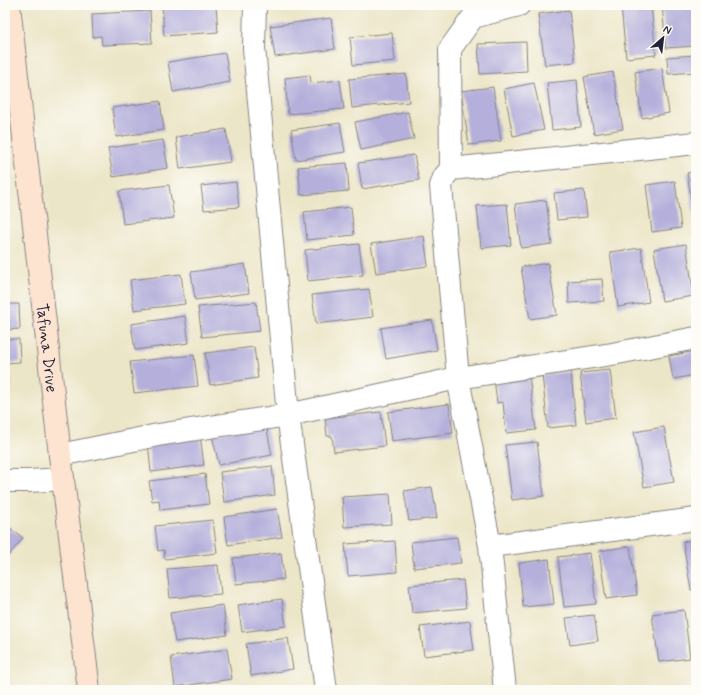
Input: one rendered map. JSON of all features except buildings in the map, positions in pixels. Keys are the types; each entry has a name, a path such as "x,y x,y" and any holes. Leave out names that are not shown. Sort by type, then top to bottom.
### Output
{"main road":[{"name":"Tafuna Drive","path":"9,5 60,455 89,690"}],"street":[{"path":"255,5 254,48 288,414 326,690"},
{"path":"506,690 490,546 458,378 440,186 444,177 451,169 450,49 473,17 519,5"},
{"path":"451,169 696,143"},
{"path":"60,455 158,435 288,414 458,378 612,354 696,338"},
{"path":"5,481 63,479"},
{"path":"490,546 696,519"}]}
